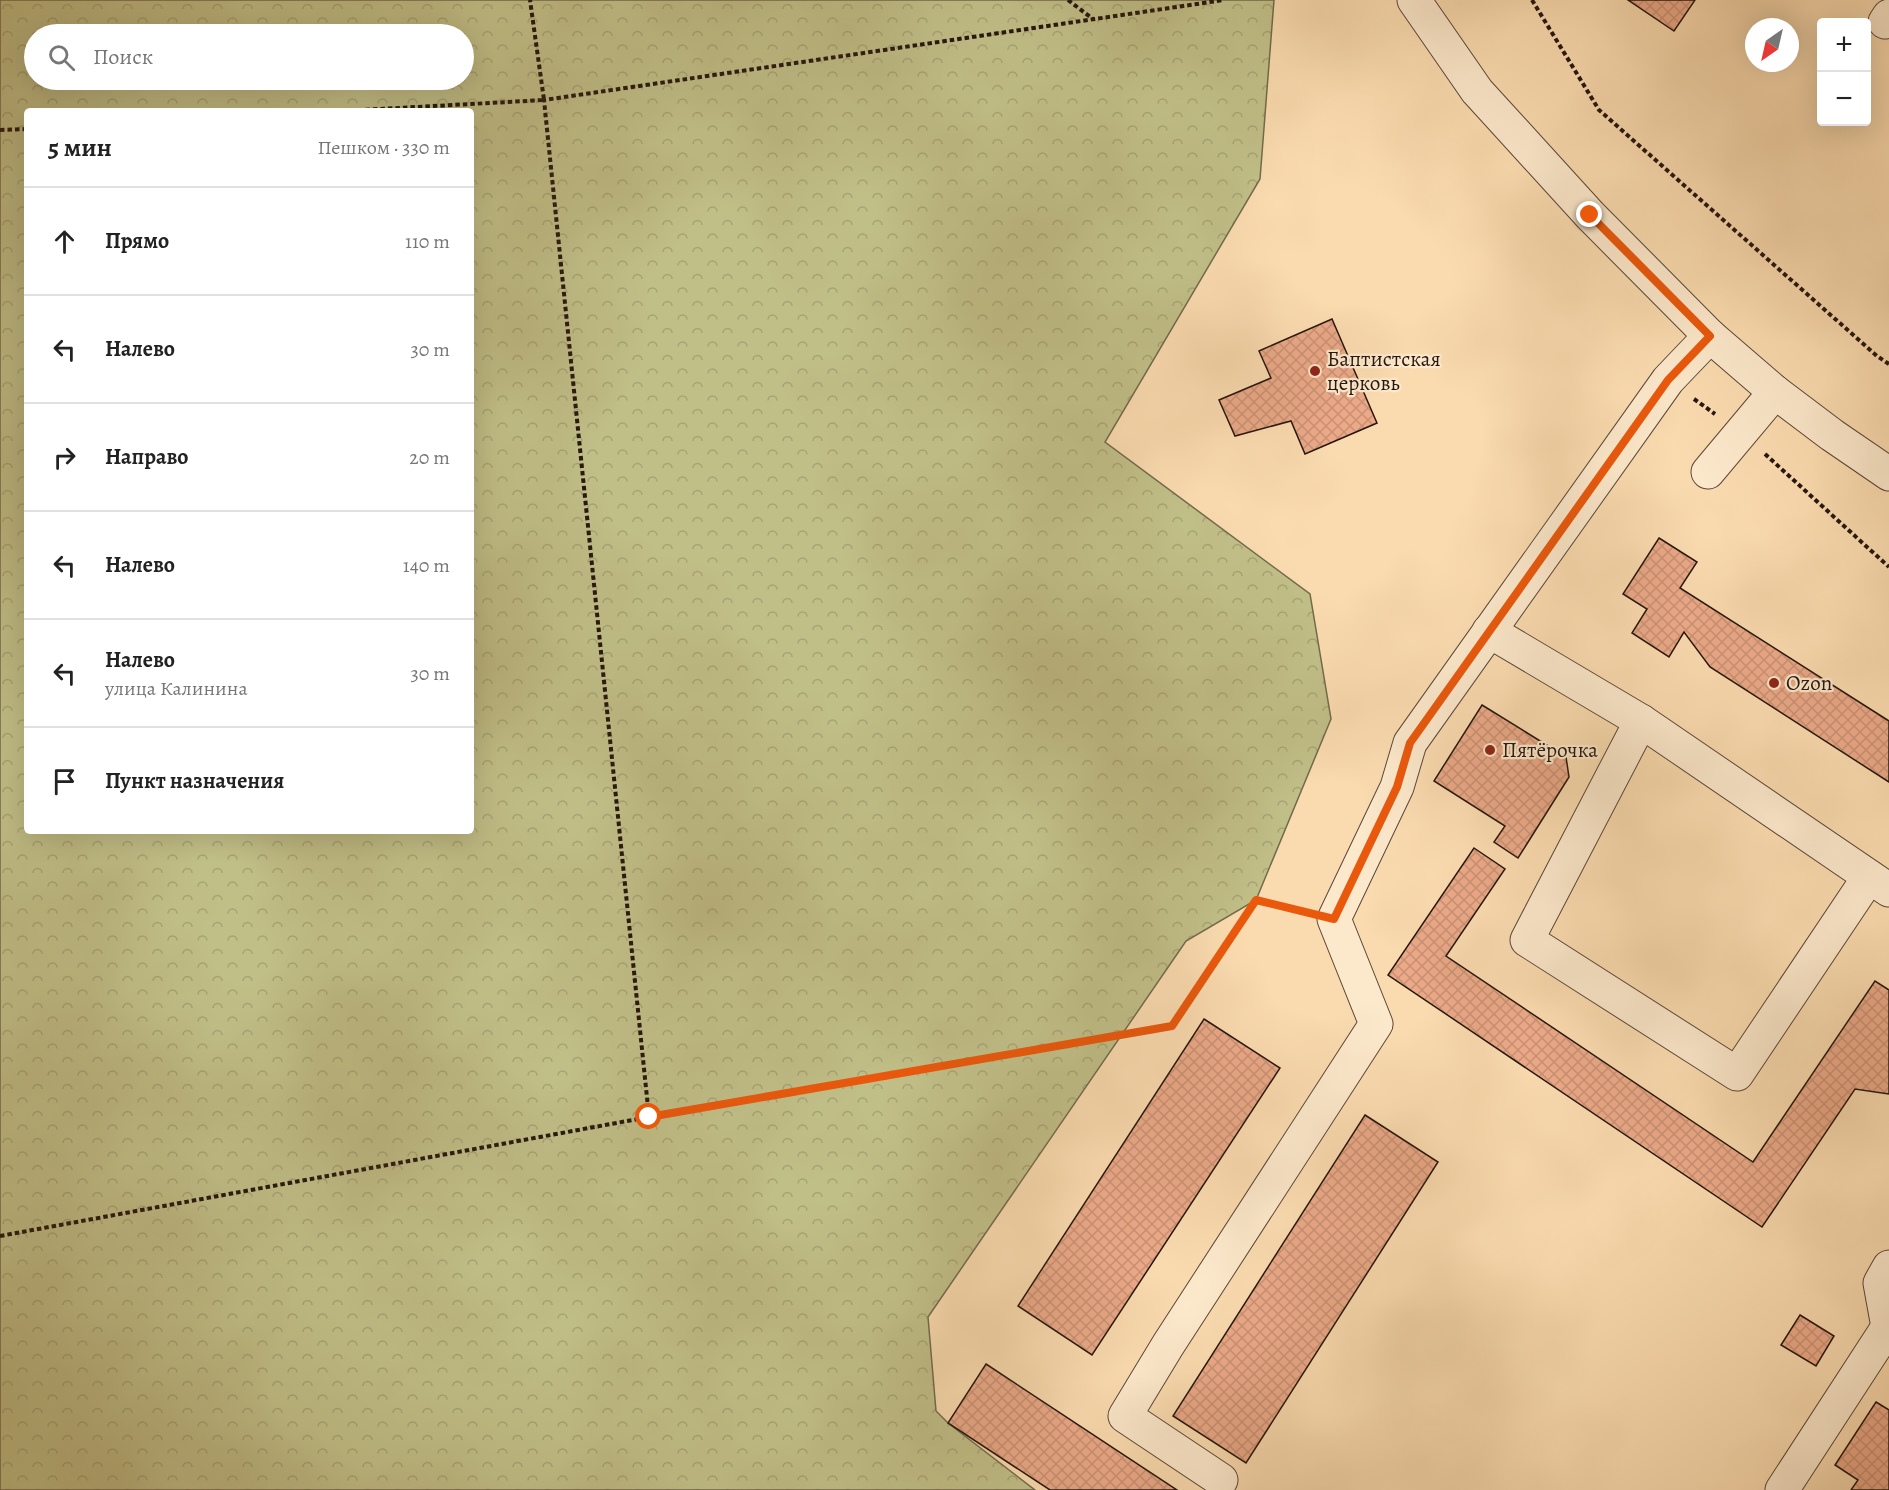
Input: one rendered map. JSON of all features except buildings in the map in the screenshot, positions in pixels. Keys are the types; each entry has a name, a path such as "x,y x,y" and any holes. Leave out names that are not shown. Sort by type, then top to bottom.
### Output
{"street":[{"path":"1413,0 1477,91 1590,215 1710,336 1775,392 1889,474"},
{"path":"1221,1480 1125,1416 1168,1345 1376,1024 1334,919 1397,787 1410,743 1668,380 1710,336"},
{"path":"1708,472 1775,392"},
{"path":"1489,631 1641,721 1879,884 1737,1074 1527,940 1641,721"},
{"path":"1782,1490 1888,1327 1880,1283 1889,1267"}],"path":[{"path":"530,0 544,100 649,1117"},
{"path":"1068,0 1094,19"},
{"path":"398,108 544,100 1224,0"},
{"path":"1532,0 1599,110 1876,356 1889,364"},
{"path":"0,130 24,129"},
{"path":"1668,380 1723,419"},
{"path":"1758,448 1889,567"},
{"path":"0,1236 649,1117 1172,1026 1256,900 1334,919"}],"green space":[{"path":"0,0 1274,0 1260,179 1105,442 1310,594 1331,719 1256,900 1186,941 928,1317 936,1411 948,1423 1035,1490 0,1490"}],"place":[{"name":"Баптистская церковь","path":"1315,371"},
{"name":"Ozon","path":"1774,683"},
{"name":"Пятёрочка","path":"1490,750"}],"route":[{"path":"649,1117 1172,1026 1256,900 1334,919 1397,787 1410,743 1668,380 1710,336 1590,215"}]}
